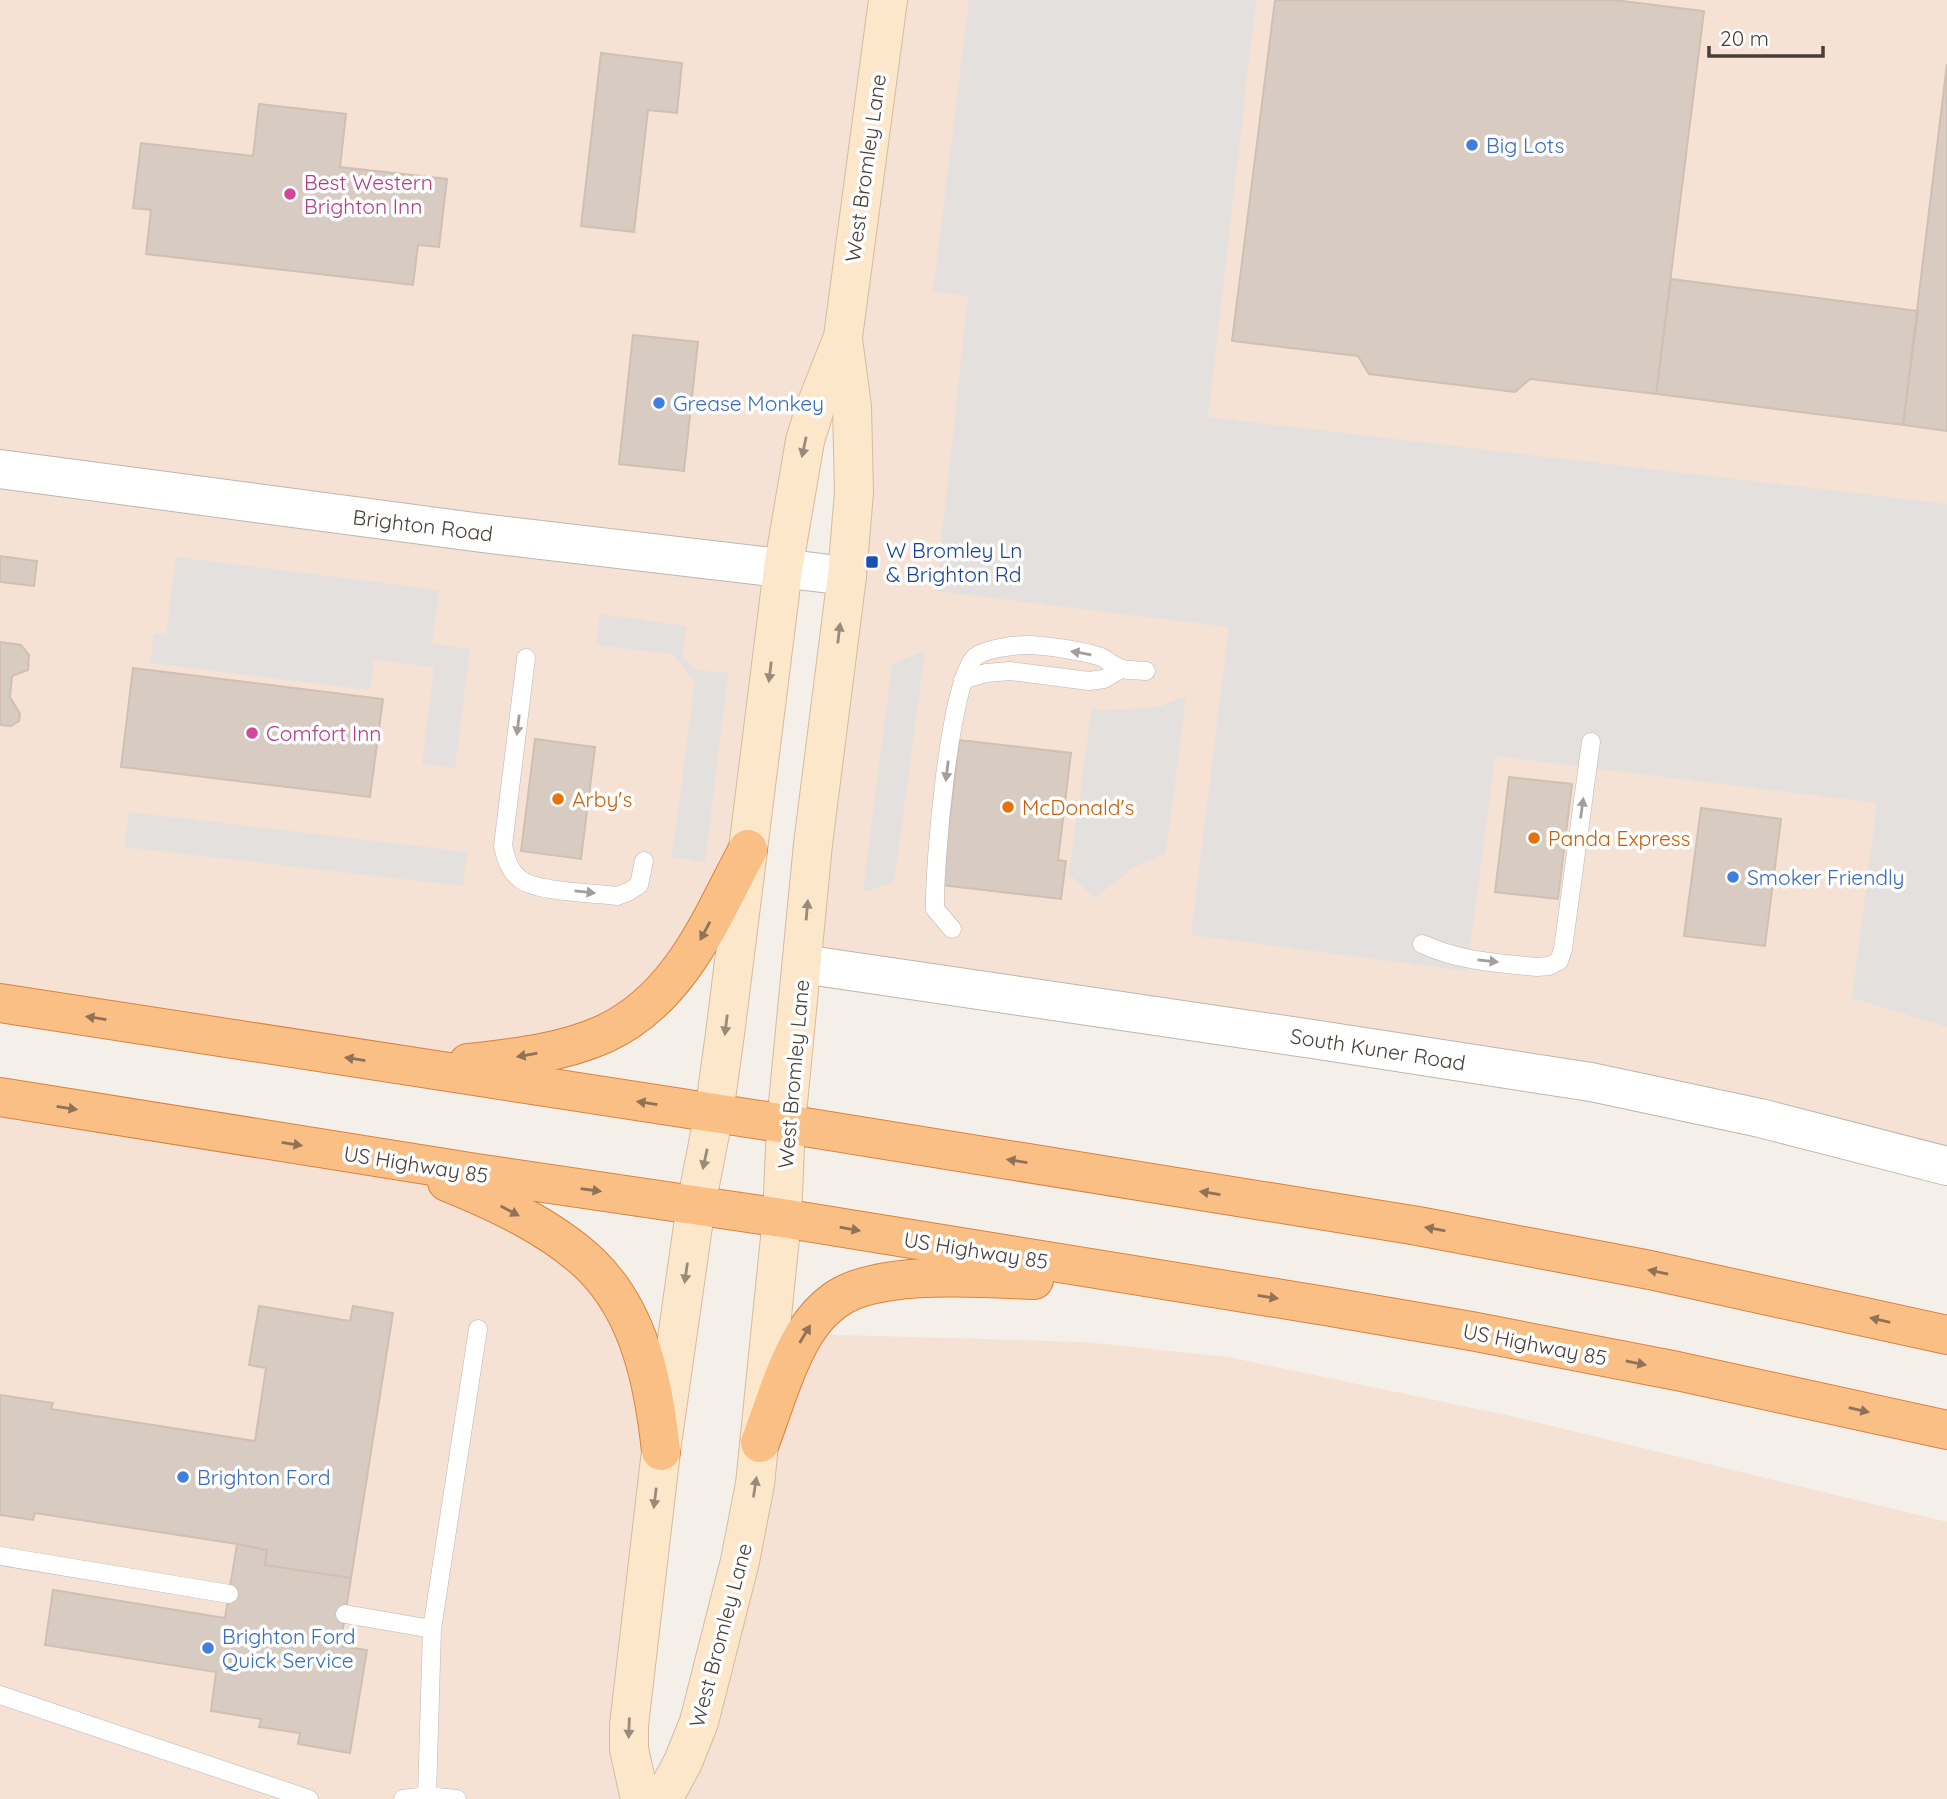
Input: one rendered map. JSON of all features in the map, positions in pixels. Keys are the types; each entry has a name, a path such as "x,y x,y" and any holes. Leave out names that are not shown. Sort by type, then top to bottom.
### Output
{"highway":[{"path":"423,1069 561,1048 592,1038 626,1022 654,1001 678,973 703,935 748,849"},
{"path":"0,1003 786,1124 1494,1240 1650,1270 1947,1335"},
{"name":"US Highway 85","path":"0,1097 379,1158 782,1218 1459,1329 1791,1395 1947,1430"},
{"path":"379,1158 433,1176 507,1210 546,1232 591,1265 621,1306 636,1335 653,1391 661,1451"},
{"path":"761,1443 780,1389 805,1334 834,1300 848,1293 887,1283 935,1278 1073,1281 1218,1289"}],"main road":[{"name":"West Bromley Lane","path":"663,1799 683,1762 699,1722 747,1531 761,1443 782,1218 786,1124 813,844 847,576 854,492 855,447 843,337 888,0"},
{"name":"West Bromley Lane","path":"640,1799 629,1749 628,1725 661,1451 695,1205 714,1113 783,569 805,441 843,337"}],"street":[{"name":"Brighton Road","path":"0,469 482,533 847,576"},
{"name":"South Kuner Road","path":"802,964 1591,1082 1771,1120 1947,1166"}],"lane":[{"path":"952,929 935,909 935,875 956,708 968,667 977,655 1003,647 1028,645 1089,654 1121,669 1146,671"},
{"path":"526,657 503,846 509,866 518,879 531,886 617,896 639,885 644,861"},
{"path":"963,680 986,673 1010,671 1089,681 1104,680 1121,669"},
{"path":"1422,944 1464,959 1537,967 1549,966 1559,961 1563,949 1591,742"},
{"path":"427,1796 432,1629 478,1329"},
{"path":"0,1556 229,1594"},
{"path":"345,1614 432,1629"},
{"path":"0,1695 309,1799"},
{"path":"403,1799 427,1796 457,1799"}],"shaded area":[{"path":"0,0 1947,0 1947,1166 1829,1134 802,964 847,576 843,339 748,849 662,993 481,1062 0,1003"},
{"path":"969,0 1256,0 1208,417 1947,504 1947,1027 1852,998 1877,803 1495,756 1467,971 1191,935 1229,627 936,591 968,296 933,292"},
{"path":"176,557 439,590 432,644 470,649 455,768 422,764 434,667 374,660 370,690 150,663 154,634 166,635"},
{"path":"600,614 686,626 682,656 695,670 728,673 705,862 672,857 695,681 672,654 596,645"},
{"path":"925,651 894,882 863,892 892,664"},
{"path":"1186,696 1166,853 1134,867 1095,898 1069,874 1092,706 1099,711 1158,707"},
{"path":"129,812 467,852 463,886 125,847"},
{"path":"0,1097 379,1158 546,1232 645,1362 640,1799 0,1799"},
{"path":"805,1334 1085,1342 1228,1357 1506,1415 1947,1522 1947,1799 663,1799"}],"building":[{"name":"Big Lots","path":"1275,0 1614,0 1704,11 1656,394 1530,379 1515,392 1369,374 1358,356 1232,341"},
{"path":"601,53 682,63 677,113 648,110 634,232 581,226"},
{"path":"1947,64 1947,431 1903,425"},
{"name":"Best Western Brighton Inn","path":"259,104 346,114 340,167 447,179 439,247 418,245 413,285 146,254 151,210 133,208 141,143 253,156"},
{"path":"1671,279 1918,311 1903,425 1656,394"},
{"name":"Grease Monkey","path":"633,335 698,342 684,471 619,464"},
{"path":"0,556 37,561 34,586 0,582"},
{"path":"0,642 21,645 29,655 28,670 12,676 10,697 20,714 19,721 11,726 0,725"},
{"name":"Comfort Inn","path":"133,668 383,699 370,797 121,767"},
{"name":"Arby's","path":"535,739 595,747 581,859 521,851"},
{"name":"McDonald's","path":"959,740 1071,753 1058,860 1066,861 1061,899 942,885"},
{"name":"Panda Express","path":"1509,777 1572,784 1558,899 1495,892"},
{"name":"Smoker Friendly","path":"1701,808 1781,819 1765,946 1684,936"},
{"name":"Brighton Ford","path":"259,1306 350,1321 353,1306 393,1313 351,1578 265,1565 267,1550 237,1544 35,1513 33,1520 0,1515 0,1395 53,1403 51,1409 255,1441 266,1368 249,1365"},
{"name":"Brighton Ford Quick Service","path":"237,1544 267,1550 265,1565 351,1578 340,1646 367,1650 350,1753 298,1744 300,1733 259,1727 261,1719 211,1711 216,1672 45,1645 53,1590 225,1618"}],"place":[{"name":"Big Lots","path":"1472,145"},
{"name":"Best Western Brighton Inn","path":"290,194"},
{"name":"Grease Monkey","path":"659,403"},
{"name":"W Bromley Ln & Brighton Rd","path":"872,562"},
{"name":"Comfort Inn","path":"252,733"},
{"name":"Arby's","path":"558,799"},
{"name":"McDonald's","path":"1008,807"},
{"name":"Panda Express","path":"1534,838"},
{"name":"Smoker Friendly","path":"1733,877"},
{"name":"Brighton Ford","path":"183,1477"},
{"name":"Brighton Ford Quick Service","path":"208,1648"}]}
